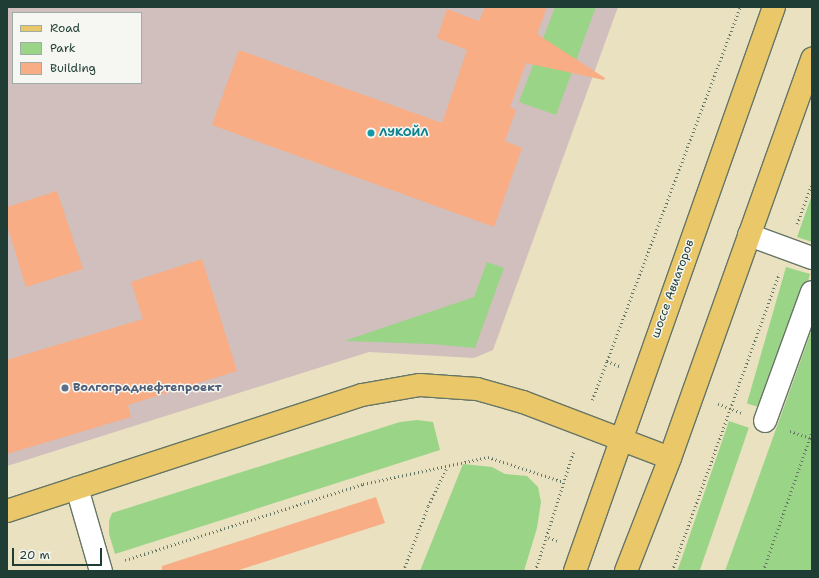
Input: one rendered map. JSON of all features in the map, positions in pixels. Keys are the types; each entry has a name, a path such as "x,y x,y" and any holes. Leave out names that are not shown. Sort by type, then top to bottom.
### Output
{"main road":[{"name":"шоссе Авиаторов","path":"575,571 620,437 774,7"},
{"path":"626,571 670,458 812,59"},
{"path":"7,511 362,395 420,385 478,389 523,402 620,437 670,458"}],"lane":[{"path":"749,234 812,258"},
{"path":"765,422 812,292"},
{"path":"77,488 100,569"}],"path":[{"path":"608,361 740,7"},
{"path":"730,409 812,183"},
{"path":"763,571 812,431"},
{"path":"100,569 363,484 488,457 564,482"},
{"path":"404,571 428,506 447,466"},
{"path":"535,571 546,537"}],"shaded area":[{"path":"7,7 618,7 493,350 474,358 369,352 7,466"}],"green space":[{"path":"555,7 596,7 556,115 519,102"},
{"path":"812,195 812,242 797,237"},
{"path":"487,262 504,268 475,348 431,344 344,341 474,297"},
{"path":"786,267 810,274 771,410 747,403"},
{"path":"812,329 812,571 725,571"},
{"path":"417,420 433,422 440,450 115,554 109,534 109,521 112,513 400,422"},
{"path":"729,421 749,428 700,571 677,571"},
{"path":"463,464 492,467 505,474 527,476 538,487 541,502 537,528 524,571 420,571"}],"building":[{"name":"ЛУКОЙЛ","path":"485,7 547,7 537,34 605,78 604,80 526,63 510,107 516,110 505,141 522,148 494,227 212,125 239,50 442,123 467,50 437,38 447,9 479,21"},
{"path":"57,191 83,269 26,287 7,225 7,207"},
{"path":"202,259 237,371 128,405 131,417 7,454 7,360 143,319 131,282"},
{"path":"376,497 385,523 236,571 162,571 162,566"}],"place":[{"name":"ЛУКОЙЛ","path":"371,133"},
{"name":"Волгограднефтепроект","path":"65,388"}]}
